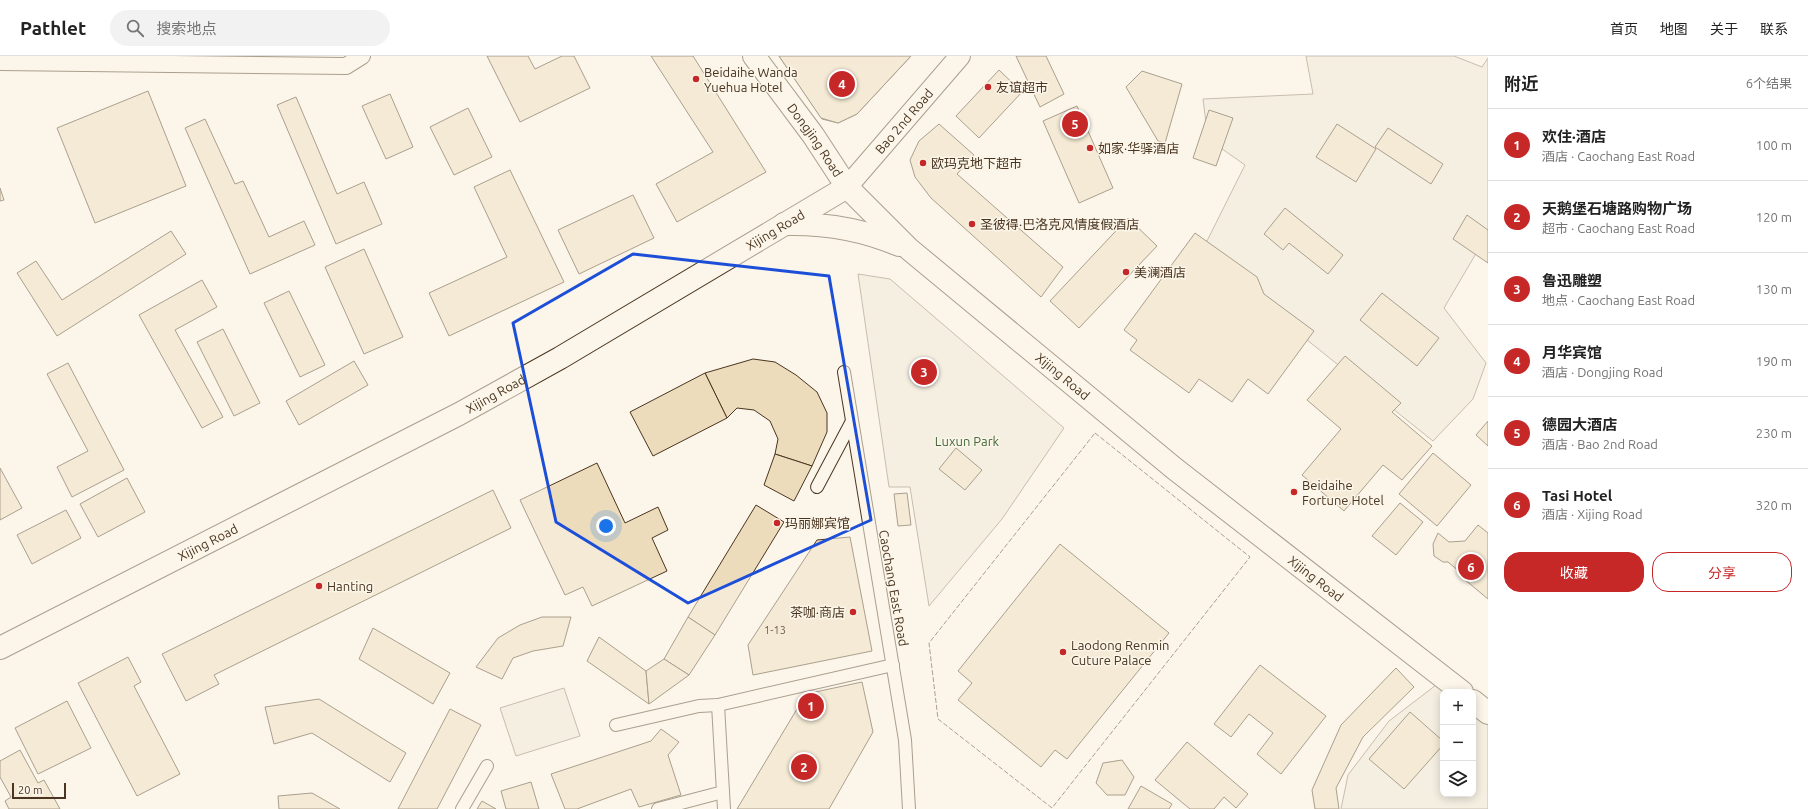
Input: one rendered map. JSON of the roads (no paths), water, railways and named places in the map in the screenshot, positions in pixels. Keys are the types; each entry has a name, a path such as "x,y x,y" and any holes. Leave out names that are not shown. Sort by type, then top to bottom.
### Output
{"main road":[{"name":"Dongjing Road","path":"754,56 813,135 847,187"},
{"name":"Xijing Road","path":"0,648 459,414 560,358 847,187 909,249 1175,469 1458,689"},
{"path":"784,224 833,226 876,235 909,249"}],"street":[{"path":"0,62 346,66 362,56"},
{"name":"Bao 2nd Road","path":"847,187 960,56"},
{"name":"Caochang East Road","path":"844,372 851,423 893,665 904,740 909,809"},
{"path":"817,487 851,423"},
{"path":"616,725 893,665"},
{"path":"718,704 724,809"},
{"path":"462,809 487,766"},
{"path":"658,809 723,792"}],"place":[{"name":"Beidaihe Wanda Yuehua Hotel","path":"696,79"},
{"name":"月华宾馆","path":"842,84"},
{"name":"友谊超市","path":"988,87"},
{"name":"德园大酒店","path":"1075,124"},
{"name":"如家·华驿酒店","path":"1090,148"},
{"name":"欧玛克地下超市","path":"923,163"},
{"name":"圣彼得·巴洛克风情度假酒店","path":"972,224"},
{"name":"美澜酒店","path":"1126,272"},
{"name":"鲁迅雕塑","path":"924,372"},
{"name":"Beidaihe Fortune Hotel","path":"1294,492"},
{"name":"玛丽娜宾馆","path":"777,523"},
{"name":"Tasi Hotel","path":"1471,567"},
{"name":"Hanting","path":"319,586"},
{"name":"茶咖·商店","path":"853,612"},
{"name":"Laodong Renmin Cuture Palace","path":"1063,652"},
{"name":"欢住·酒店","path":"811,706"},
{"name":"天鹅堡石塘路购物广场","path":"804,767"}],"park label":[{"name":"Luxun Park","path":"967,441"}]}
